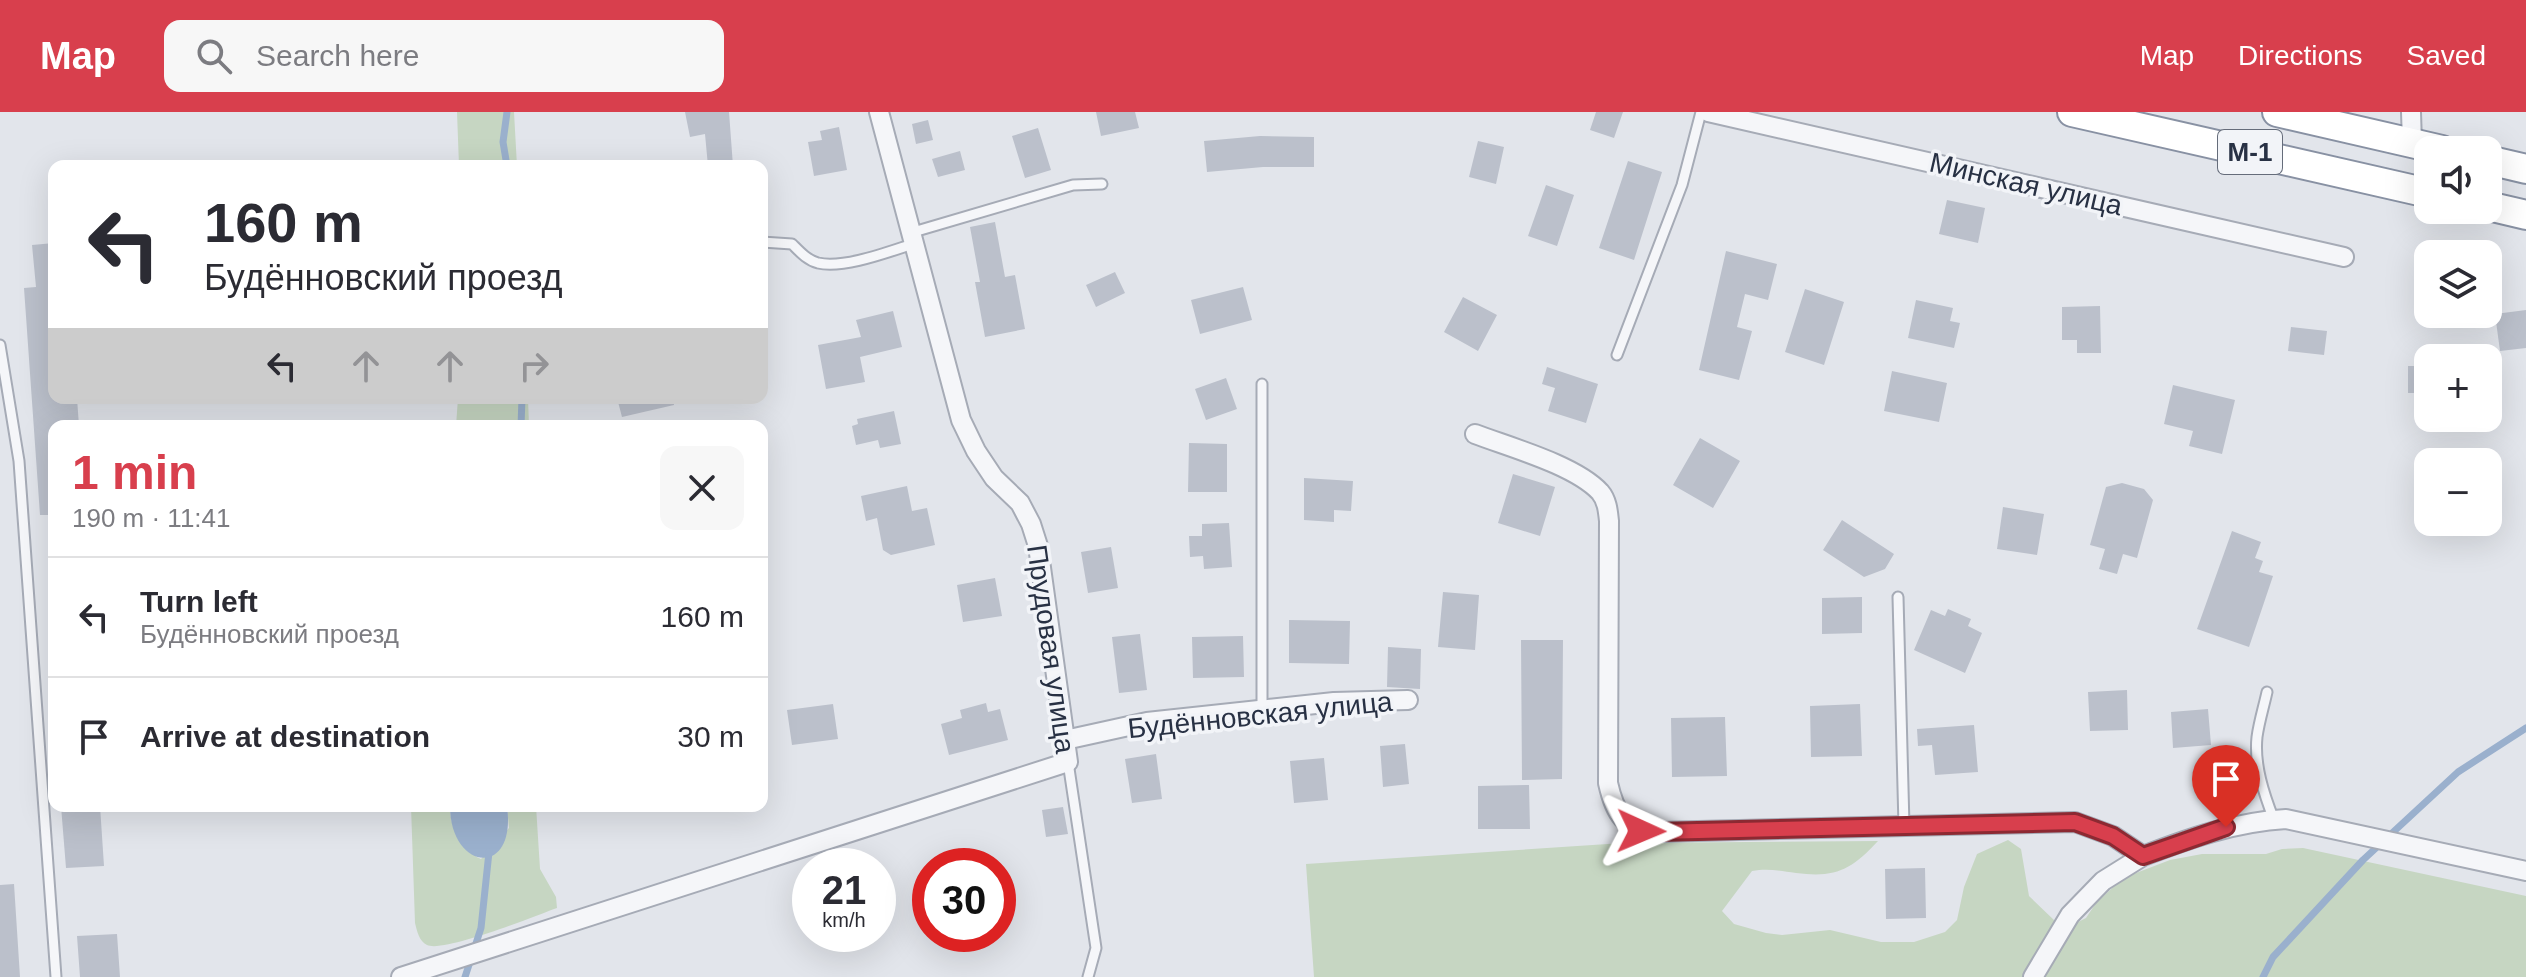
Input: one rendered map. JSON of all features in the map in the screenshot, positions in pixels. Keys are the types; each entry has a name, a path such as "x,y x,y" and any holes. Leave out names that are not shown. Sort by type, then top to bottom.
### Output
{"highway":[{"name":"М-1","path":"2072,112 2414,190"},
{"name":"М-1","path":"2277,112 2412,143"},
{"path":"2502,163 2526,169"},
{"path":"2502,209 2526,215"}],"street":[{"name":"Прудовая улица","path":"879,112 961,420 994,478 1020,503 1038,546 1068,762"},
{"name":"Минская улица","path":"1708,112 2344,257"},
{"path":"2411,112 2412,143"},
{"path":"1475,434 1574,472 1600,492 1607,504 1608,783 1613,804 1624,821 1641,831 1657,832 2075,822 2113,836 2143,856"},
{"name":"Будённовская улица","path":"1065,740 1147,722 1334,702 1408,700"},
{"path":"401,977 1068,762"},
{"path":"2033,977 2070,915 2103,881 2143,856 2226,827 2286,819 2526,871"}],"lane":[{"path":"1617,355 1682,185 1701,112"},
{"path":"768,240 792,244 804,257 821,264 862,260 911,238 1073,185 1102,184"},
{"path":"0,345 19,461 56,977"},
{"path":"1262,384 1262,709"},
{"path":"1898,597 1904,826"},
{"path":"2267,692 2257,737 2258,763 2264,794 2274,820"},
{"name":"Прудовая улица","path":"1068,762 1096,948 1088,977"}],"green space":[{"path":"457,112 514,112 517,160 459,160"},
{"path":"458,404 528,404 529,420 456,420"},
{"path":"411,812 451,812 458,837 468,850 481,859 509,828 508,812 536,812 540,869 556,897 557,908 470,939 437,946 424,943 415,923"},
{"path":"2008,840 2021,849 2029,896 2055,921 2070,926 2086,918 2096,903 2123,878 2170,860 2202,854 2266,854 2303,848 2526,896 2526,977 1314,977 1306,864 1623,843 1878,841 1851,865 1832,873 1752,871 1722,911 1734,924 1766,933 1782,935 1830,930 1881,942 1914,942 1945,932 1957,920 1964,887 1977,854"}],"water":[{"path":"451,812 507,812 507,830 502,846 493,855 482,858 471,854 460,844"}],"building":[{"path":"685,112 729,112 733,160 707,160 705,134 690,137"},
{"path":"1096,112 1135,112 1139,128 1101,136"},
{"path":"1596,112 1623,112 1614,138 1590,130"},
{"path":"928,120 933,140 916,144 912,124"},
{"path":"839,127 847,170 814,176 808,142 822,140 820,131"},
{"path":"1038,128 1051,170 1025,178 1012,136"},
{"path":"1260,136 1314,137 1314,167 1207,172 1204,141"},
{"path":"1478,141 1504,147 1496,184 1469,177"},
{"path":"960,151 965,170 938,177 932,159"},
{"path":"1628,161 1662,172 1634,260 1599,248"},
{"path":"1546,185 1574,195 1557,246 1528,236"},
{"path":"1947,200 1985,208 1978,243 1939,234"},
{"path":"995,222 1005,277 1015,275 1025,329 985,337 975,282 980,282 970,227"},
{"path":"48,244 48,404 77,404 79,420 48,420 48,515 40,515 24,288 36,287 32,245"},
{"path":"1726,251 1777,264 1768,300 1745,294 1737,327 1752,331 1739,380 1699,370"},
{"path":"1115,272 1125,293 1096,307 1086,285"},
{"path":"1243,287 1252,320 1200,334 1191,300"},
{"path":"1805,289 1844,302 1824,365 1785,352"},
{"path":"1463,297 1497,315 1478,351 1444,332"},
{"path":"1916,300 1953,308 1950,321 1960,323 1954,348 1908,338"},
{"path":"2100,306 2101,353 2077,353 2077,340 2062,340 2062,307"},
{"path":"2526,310 2526,348 2502,351 2497,328 2502,328 2502,313"},
{"path":"893,311 902,347 860,357 865,382 826,389 818,345 861,337 856,320"},
{"path":"2291,327 2327,331 2324,355 2288,351"},
{"path":"2408,366 2414,366 2414,393 2408,393"},
{"path":"1547,367 1598,384 1586,423 1548,411 1555,388 1542,384"},
{"path":"1892,371 1947,383 1939,422 1884,411"},
{"path":"1226,378 1237,409 1206,420 1195,389"},
{"path":"2173,385 2235,400 2222,454 2189,446 2193,431 2164,424"},
{"path":"619,404 674,404 674,405 622,417"},
{"path":"894,411 901,444 880,448 878,440 856,445 852,426 858,424 857,419"},
{"path":"1700,438 1740,461 1713,508 1673,485"},
{"path":"1189,443 1227,444 1227,492 1188,492"},
{"path":"1513,474 1555,487 1540,536 1498,523"},
{"path":"1304,478 1353,481 1351,511 1334,510 1334,522 1304,520"},
{"path":"2122,483 2144,489 2153,500 2137,558 2123,554 2117,574 2099,569 2105,549 2090,545 2106,487"},
{"path":"907,486 912,511 927,508 935,545 891,555 883,550 877,518 866,521 861,496"},
{"path":"2003,507 2044,514 2037,555 1997,549"},
{"path":"1842,520 1894,554 1885,569 1864,577 1823,550"},
{"path":"1229,523 1232,567 1204,569 1203,556 1190,557 1189,536 1202,536 1202,524"},
{"path":"2232,531 2261,542 2255,558 2263,561 2259,572 2273,576 2249,647 2197,629"},
{"path":"1111,547 1118,588 1088,593 1081,552"},
{"path":"995,578 1002,616 963,622 957,585"},
{"path":"1443,592 1479,595 1475,650 1438,647"},
{"path":"1862,597 1862,633 1822,634 1822,598"},
{"path":"1948,609 1971,619 1968,626 1982,633 1965,673 1914,650 1931,610 1945,616"},
{"path":"1289,620 1350,621 1349,664 1289,663"},
{"path":"1140,634 1147,690 1119,693 1112,637"},
{"path":"1243,636 1244,677 1193,678 1192,637"},
{"path":"1521,640 1563,640 1562,779 1522,780"},
{"path":"1388,647 1421,649 1420,689 1387,687"},
{"path":"2127,690 2128,730 2090,731 2088,692"},
{"path":"986,703 988,712 1000,709 1008,740 949,755 941,724 962,718 960,710"},
{"path":"833,704 838,739 792,745 787,710"},
{"path":"1860,704 1862,756 1811,757 1810,706"},
{"path":"2208,709 2211,745 2173,748 2171,712"},
{"path":"1725,717 1727,776 1672,777 1671,718"},
{"path":"1974,725 1978,772 1935,775 1932,745 1918,746 1917,729"},
{"path":"1405,744 1409,784 1383,787 1380,746"},
{"path":"1156,754 1162,799 1132,803 1125,759"},
{"path":"1324,758 1328,800 1294,803 1290,761"},
{"path":"1529,785 1530,829 1478,829 1478,786"},
{"path":"1063,807 1068,834 1046,837 1042,810"},
{"path":"61,812 100,812 104,866 66,868"},
{"path":"1925,868 1926,918 1886,919 1885,869"},
{"path":"14,884 20,977 0,977 0,885"},
{"path":"117,934 120,977 80,977 77,936"}],"waterway":[{"path":"506,160 503,142 507,112"},
{"path":"521,420 522,404"},
{"path":"2263,977 2273,957 2363,860 2458,772 2526,728"},
{"path":"465,977 481,928 489,852"}],"route":[{"path":"1641,831 2075,822 2113,836 2143,856 2226,827"}]}
